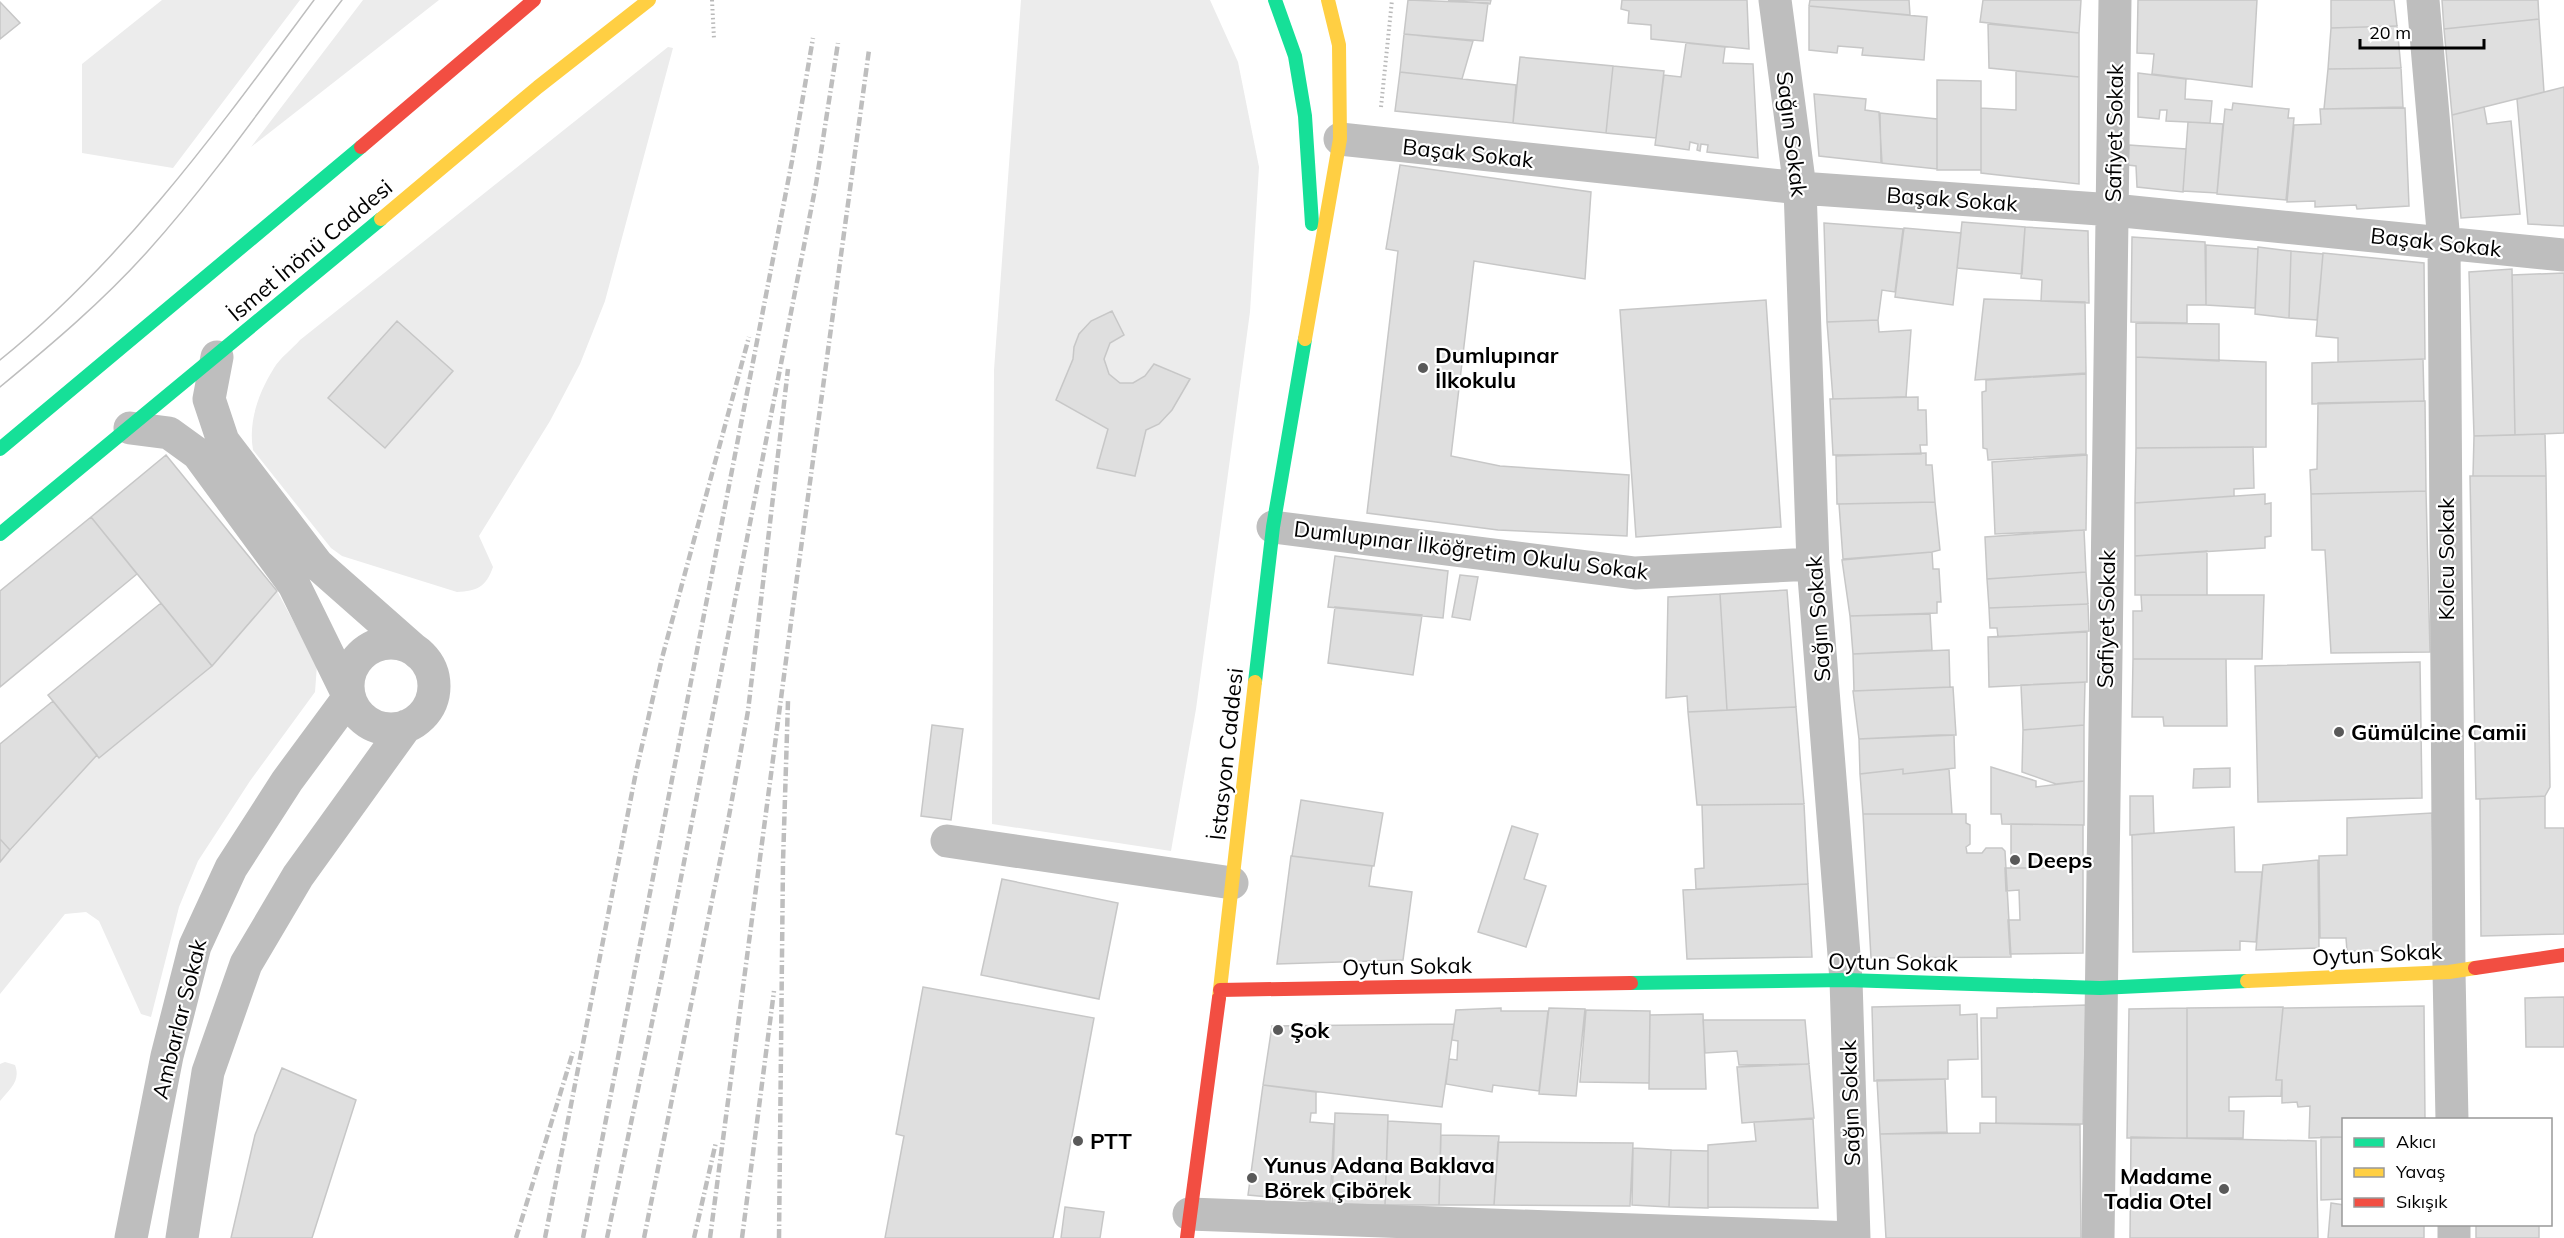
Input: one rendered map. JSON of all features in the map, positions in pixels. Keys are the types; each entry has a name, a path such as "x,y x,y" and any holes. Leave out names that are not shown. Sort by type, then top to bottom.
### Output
{"main road":[{"name":"İsmet İnönü Caddesi","path":"0,449 534,0"},
{"name":"İsmet İnönü Caddesi","path":"0,534 217,357 534,89 649,0"},
{"path":"1275,0 1294,56 1305,116 1316,277"},
{"path":"1316,277 1340,139 1339,45 1328,0"},
{"name":"İstasyon Caddesi","path":"1188,1226 1220,990 1273,526 1316,277"},
{"name":"Oytun Sokak","path":"1220,990 1846,981 2100,988 2449,972 2564,955"}],"street":[{"name":"Sağın Sokak","path":"1775,0 1800,188 1813,564 1846,981 1854,1238"},
{"name":"Safiyet Sokak","path":"2098,1238 2115,0"},
{"name":"Kolcu Sokak","path":"2423,0 2444,242 2452,1118"},
{"name":"Başak Sokak","path":"1340,139 1800,188 2113,210 2564,255"},
{"path":"130,428 168,433 198,454 294,585 359,715 376,727 391,729 406,726 419,719 428,708 433,694 433,679 428,665 419,654 317,564 223,441 209,399 217,357"},
{"name":"Dumlupınar İlköğretim Okulu Sokak","path":"1273,526 1635,573 1813,564"},
{"path":"349,697 351,670 358,659 369,650 381,644 395,644 419,654"},
{"name":"Ambarlar Sokak","path":"131,1238 167,1056 195,946 231,868 287,781 349,697"},
{"path":"182,1238 208,1072 246,964 298,876 406,726"},
{"path":"947,841 1232,883"},
{"path":"1188,1226 1854,1238"}],"path":[{"path":"712,0 714,39"},
{"path":"1377,143 1392,0"}],"shaded area":[{"path":"162,0 300,0 173,168 82,153 82,64"},
{"path":"363,0 439,0 251,147"},
{"path":"1021,0 1210,0 1238,62 1259,167 1250,312 1196,709 1171,851 992,824 994,370"},
{"path":"668,47 673,48 605,301 580,364 550,421 479,536 493,567 487,579 480,587 457,592 342,556 331,548 253,450 253,418 264,387 274,368 300,340"},
{"path":"277,591 317,665 315,692 250,781 198,861 179,907 151,1017 141,1014 99,921 86,912 65,914 0,994 0,862 97,755 99,758 212,666"},
{"path":"5,1062 15,1065 17,1076 14,1084 0,1101 0,1064"}],"building":[{"path":"1408,0 1488,3 1483,41 1404,34"},
{"path":"1448,0 1491,0 1490,4"},
{"path":"1622,0 1747,0 1749,49 1651,39 1651,25 1628,23 1629,11 1621,9"},
{"path":"1810,0 1909,0 1910,15 1809,6"},
{"path":"1983,0 2081,0 2079,33 1980,22"},
{"path":"2138,0 2257,0 2252,87 2152,74 2154,54 2137,53"},
{"path":"2331,0 2394,0 2397,26 2331,28"},
{"path":"2442,0 2538,0 2539,19 2444,29"},
{"path":"0,2 20,23 0,39"},
{"path":"1809,6 1927,17 1924,60 1862,55 1863,48 1838,46 1837,53 1809,50"},
{"path":"2539,19 2544,92 2452,115 2444,29"},
{"path":"1988,24 2079,33 2079,77 1989,68"},
{"path":"2397,26 2401,68 2328,69 2331,28"},
{"path":"1404,34 1473,41 1462,79 1400,72"},
{"path":"1686,43 1725,47 1723,63 1753,64 1758,158 1707,152 1708,145 1701,144 1700,151 1697,150 1698,144 1690,142 1689,150 1655,145 1664,75 1681,77"},
{"path":"1520,57 1613,66 1606,133 1513,123"},
{"path":"1613,66 1664,71 1656,138 1606,133"},
{"path":"2401,68 2403,107 2324,109 2328,69"},
{"path":"2016,71 2079,77 2079,184 1981,173 1981,108 2016,110"},
{"path":"1400,72 1516,85 1513,123 1395,111"},
{"path":"2138,73 2186,79 2185,99 2212,101 2210,123 2166,121 2167,110 2160,110 2159,119 2138,117"},
{"path":"1937,80 1981,81 1981,170 1937,170"},
{"path":"2564,87 2564,226 2528,224 2517,99"},
{"path":"1814,94 1866,99 1865,110 1879,112 1882,163 1819,156"},
{"path":"2233,103 2289,109 2288,118 2294,118 2286,200 2217,194 2225,109 2232,110"},
{"path":"2484,107 2487,124 2511,121 2520,214 2461,218 2452,115"},
{"path":"2405,108 2409,206 2357,209 2356,205 2315,207 2315,201 2287,202 2294,125 2321,124 2320,109"},
{"path":"1880,113 1937,119 1937,169 1881,163"},
{"path":"2188,122 2223,124 2217,193 2183,191"},
{"path":"2129,145 2186,149 2183,192 2137,187 2136,166 2128,165"},
{"name":"Dumlupınar İlkokulu","path":"1400,165 1591,192 1585,279 1474,261 1451,456 1500,466 1629,475 1627,536 1498,530 1367,513 1398,251 1386,249"},
{"path":"1962,222 2025,227 2022,274 1957,268"},
{"path":"1824,223 1903,229 1895,292 1882,290 1878,320 1827,322"},
{"path":"2025,227 2088,231 2089,303 2041,301 2042,280 2021,278"},
{"path":"1904,228 1961,233 1953,305 1895,297"},
{"path":"2132,237 2205,242 2206,305 2187,305 2187,323 2131,322"},
{"path":"2206,245 2258,249 2255,308 2206,305"},
{"path":"2258,247 2291,251 2289,318 2255,314"},
{"path":"2291,251 2323,254 2317,320 2289,318"},
{"path":"2323,253 2424,263 2425,359 2338,362 2338,338 2316,336"},
{"path":"2512,269 2515,435 2474,436 2469,272"},
{"path":"2564,273 2564,433 2515,435 2512,275"},
{"path":"1984,299 2085,302 2086,373 1975,380"},
{"path":"1766,300 1781,527 1636,537 1620,310"},
{"path":"1112,311 1124,335 1110,343 1104,359 1109,374 1120,383 1133,383 1145,376 1154,364 1190,379 1172,410 1159,424 1146,430 1135,476 1097,468 1108,429 1056,400 1073,359 1074,347 1079,334 1091,321"},
{"path":"1878,320 1879,332 1911,330 1906,397 1833,399 1827,322"},
{"path":"397,321 453,371 385,448 328,398"},
{"path":"2136,323 2219,324 2219,361 2136,357"},
{"path":"2136,357 2266,362 2266,447 2136,448"},
{"path":"2423,359 2424,401 2312,404 2312,363"},
{"path":"2086,374 2086,454 1988,460 1987,449 1983,448 1982,392 1986,391 1986,380"},
{"path":"1918,397 1918,410 1926,410 1927,445 1920,445 1921,454 1833,455 1830,399"},
{"path":"2425,401 2426,491 2311,494 2310,470 2317,469 2318,403"},
{"path":"2545,434 2546,476 2473,476 2474,436"},
{"path":"2253,447 2254,488 2234,489 2234,496 2135,503 2136,448"},
{"path":"1926,453 1926,465 1932,465 1935,502 1837,504 1836,456"},
{"path":"166,455 277,591 212,666 91,517"},
{"path":"2087,455 2086,530 1995,534 1992,462"},
{"path":"2470,476 2546,476 2550,787 2545,796 2476,799"},
{"path":"2426,491 2430,652 2331,653 2325,550 2312,550 2311,494"},
{"path":"2265,494 2265,504 2271,503 2271,536 2265,537 2265,548 2135,556 2135,503"},
{"path":"1935,502 1940,550 1843,559 1839,504"},
{"path":"91,517 137,574 0,687 0,591"},
{"path":"2084,530 2086,572 1987,579 1985,537"},
{"path":"2207,551 2207,595 2135,595 2135,556"},
{"path":"1932,552 1933,569 1939,569 1941,602 1937,602 1937,613 1850,616 1842,560"},
{"path":"1335,556 1448,571 1443,618 1328,607"},
{"path":"2086,572 2088,604 1989,608 1987,579"},
{"path":"1460,575 1478,577 1470,620 1452,617"},
{"path":"1787,590 1796,707 1727,710 1720,594"},
{"path":"1720,594 1727,710 1688,712 1687,696 1666,698 1668,597"},
{"path":"2141,595 2264,595 2262,659 2133,659 2133,611 2142,611"},
{"path":"161,603 212,666 99,758 48,695"},
{"path":"2088,604 2089,631 1998,637 1997,628 1990,628 1989,608"},
{"path":"1335,607 1422,615 1413,675 1328,663"},
{"path":"1930,614 1932,650 1853,654 1850,616"},
{"path":"2087,632 2087,682 1989,687 1988,637"},
{"path":"1949,650 1950,687 1854,691 1853,654"},
{"path":"2133,659 2226,659 2227,726 2164,726 2163,717 2132,717"},
{"name":"Gümülcine Camii","path":"2420,662 2422,798 2258,802 2255,666"},
{"path":"2085,682 2084,725 2023,730 2021,685"},
{"path":"1953,687 1956,735 1859,739 1853,691"},
{"path":"53,701 97,755 10,850 0,839 0,744"},
{"path":"1796,707 1804,804 1697,805 1688,712"},
{"path":"932,725 963,729 951,820 921,816"},
{"path":"2084,725 2084,781 2056,784 2022,772 2023,730"},
{"path":"1954,735 1955,768 1903,774 1903,769 1860,774 1859,739"},
{"path":"1991,767 2036,781 2036,787 2084,781 2084,825 2002,824 2001,814 1991,814"},
{"path":"2230,768 2230,787 2193,788 2194,769"},
{"path":"1903,769 1903,774 1949,769 1952,814 1863,814 1860,774"},
{"path":"2130,796 2153,796 2154,833 2130,835"},
{"path":"2545,796 2545,828 2564,828 2564,934 2481,936 2480,799"},
{"path":"1301,800 1383,813 1374,866 1292,856"},
{"path":"1804,804 1808,884 1696,889 1695,869 1704,868 1702,805"},
{"path":"2432,813 2435,950 2347,951 2346,938 2320,938 2319,856 2347,855 2347,818"},
{"path":"1863,814 1966,814 1966,823 1970,825 1970,844 1966,847 1967,853 1982,853 1986,848 2002,848 2005,851 2011,957 1871,958"},
{"path":"2011,824 2083,825 2083,868 2011,868"},
{"path":"1512,826 1538,834 1524,879 1546,886 1526,947 1478,932"},
{"path":"2234,827 2235,872 2262,872 2256,942 2240,941 2240,950 2133,952 2132,835"},
{"path":"0,839 10,850 0,862"},
{"path":"1291,856 1372,866 1369,886 1412,892 1403,960 1277,964"},
{"path":"2318,860 2319,948 2256,950 2263,865"},
{"path":"2005,868 2083,868 2083,953 2010,954 2008,920 2020,920 2019,890 2006,891"},
{"path":"1002,879 1118,903 1099,999 981,975"},
{"path":"1808,884 1812,957 1687,959 1683,890"},
{"path":"923,987 1094,1018 1053,1238 885,1238 904,1136 896,1134"},
{"path":"2564,997 2564,1047 2526,1047 2525,998"},
{"path":"1960,1005 1960,1015 1977,1014 1978,1059 1948,1060 1948,1079 1874,1081 1872,1007"},
{"path":"2086,1005 2083,1124 1996,1123 1996,1097 1982,1097 1981,1018 1997,1018 1997,1008"},
{"path":"2424,1006 2425,1118 2342,1118 2342,1137 2309,1138 2310,1106 2298,1107 2297,1102 2282,1103 2282,1080 2276,1080 2283,1008"},
{"path":"2283,1007 2276,1080 2282,1080 2281,1096 2229,1097 2229,1111 2244,1111 2243,1138 2187,1138 2187,1008"},
{"path":"1501,1008 1501,1011 1548,1011 1539,1091 1493,1085 1492,1092 1446,1084 1449,1059 1457,1060 1458,1041 1452,1040 1456,1010"},
{"path":"1549,1008 1585,1009 1576,1096 1539,1094"},
{"path":"2187,1008 2187,1138 2127,1138 2129,1009"},
{"path":"1586,1010 1650,1011 1649,1083 1580,1082"},
{"path":"1703,1014 1706,1089 1649,1089 1650,1015"},
{"path":"1703,1020 1805,1020 1809,1064 1739,1065 1737,1051 1705,1053"},
{"path":"1454,1024 1442,1107 1263,1085 1272,1026"},
{"path":"1809,1064 1814,1118 1742,1123 1737,1067"},
{"path":"282,1068 356,1100 312,1238 231,1238 255,1135"},
{"path":"1945,1079 1947,1132 1880,1134 1877,1080"},
{"path":"1263,1085 1316,1092 1316,1113 1311,1113 1310,1122 1334,1124 1330,1203 1248,1195"},
{"path":"1335,1113 1388,1115 1385,1205 1332,1204"},
{"path":"1813,1119 1818,1208 1708,1207 1708,1145 1756,1141 1754,1122"},
{"path":"1388,1121 1441,1124 1439,1205 1385,1205"},
{"path":"1980,1123 2080,1125 2081,1238 1886,1238 1880,1134 1980,1133"},
{"path":"1441,1135 1499,1136 1494,1205 1439,1205"},
{"name":"Madame Tadia Otel","path":"2131,1137 2316,1141 2318,1238 2130,1238"},
{"path":"2321,1137 2342,1137 2342,1199 2321,1200"},
{"path":"1498,1142 1633,1143 1630,1206 1494,1205"},
{"path":"1633,1148 1671,1150 1669,1207 1632,1205"},
{"path":"1671,1150 1708,1151 1708,1208 1669,1207"},
{"path":"2331,1203 2342,1205 2342,1226 2424,1226 2424,1238 2328,1238"},
{"path":"1065,1207 1104,1212 1100,1238 1061,1238"},
{"path":"2476,1226 2539,1226 2539,1238 2476,1238"}],"tram line":[{"path":"0,360 45,321 129,235 206,144 314,0"},
{"path":"0,387 57,339 147,252 223,160 342,0"}],"railway":[{"path":"583,1238 792,161 813,38"},
{"path":"607,1238 664,965 816,184 838,43"},
{"path":"710,1238 869,50"},
{"path":"545,1238 636,772 662,658 749,337"},
{"path":"644,1238 748,711 788,369"},
{"path":"779,1238 783,862 788,701"},
{"path":"742,1238 774,991"},
{"path":"516,1238 573,1052"},
{"path":"694,1238 716,1142"}],"traffic: fast":[{"path":"1275,0 1295,56 1305,116 1312,224"},
{"path":"0,449 361,147"},
{"path":"0,534 381,219"},
{"path":"1255,682 1273,527 1305,339"},
{"path":"1631,983 1846,980 2100,988 2247,981"}],"traffic: slow":[{"path":"381,219 538,87 649,0"},
{"path":"1305,339 1340,139 1339,45 1328,0"},
{"path":"1219,998 1255,682"},
{"path":"2247,981 2449,972 2475,968"}],"traffic: jam":[{"path":"361,147 534,0"},
{"path":"2475,968 2564,955"},
{"path":"1220,990 1631,983"},
{"path":"1187,1238 1219,998"}],"place":[{"name":"Dumlupınar İlkokulu","path":"1423,368"},
{"name":"Gümülcine Camii","path":"2339,732"},
{"name":"Deeps","path":"2015,860"},
{"name":"Şok","path":"1278,1030"},
{"name":"PTT","path":"1078,1141"},
{"name":"Yunus Adana Baklava Börek Çibörek","path":"1252,1178"},
{"name":"Madame Tadia Otel","path":"2224,1189"}]}
